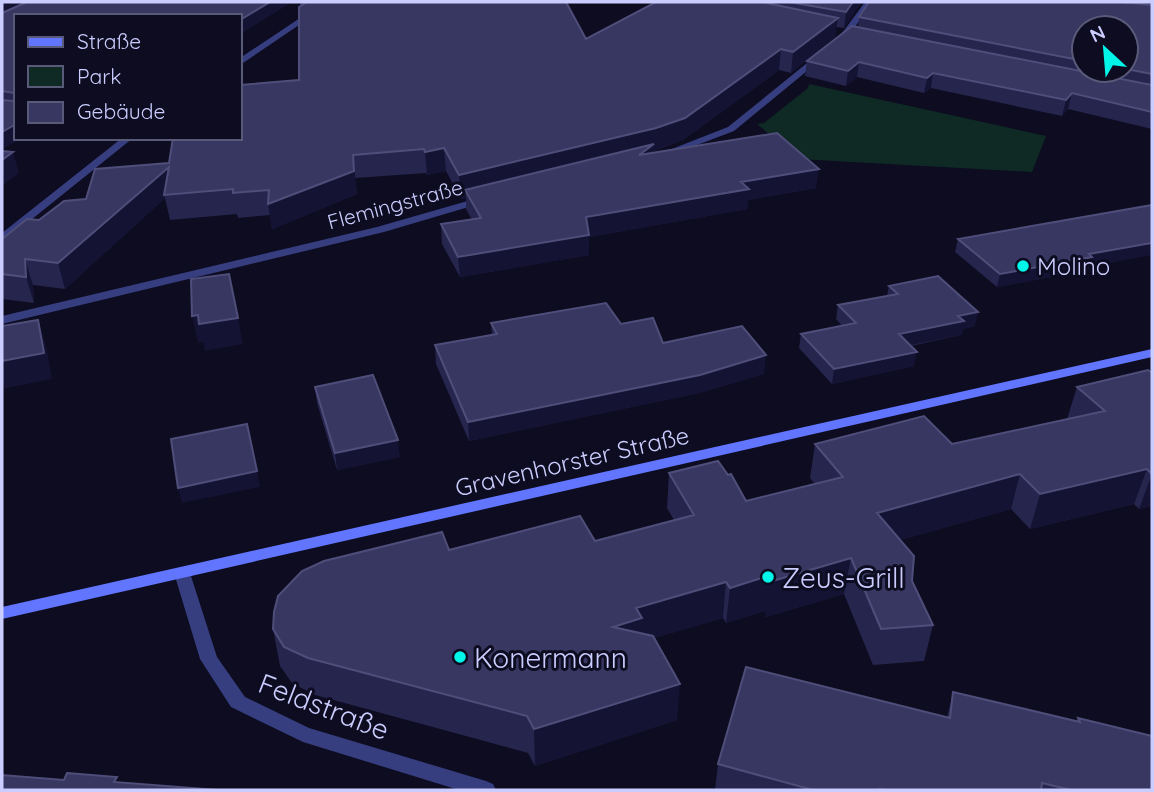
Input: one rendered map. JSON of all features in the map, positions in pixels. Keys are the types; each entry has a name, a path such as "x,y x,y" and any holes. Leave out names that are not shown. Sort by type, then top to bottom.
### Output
{"main road":[{"name":"Gravenhorster Straße","path":"2,613 1152,353"}],"street":[{"path":"242,61 329,2"},
{"path":"647,159 731,129 847,35 869,2"},
{"path":"833,32 860,37"},
{"path":"2,238 125,140"},
{"name":"Flemingstraße","path":"2,320 380,230 447,208 504,194"},
{"name":"Feldstraße","path":"182,573 209,659 237,702 303,734 486,790"}],"green space":[{"path":"809,84 1046,136 1032,172 799,159 757,124 764,123 808,88"}],"building":[{"path":"27,2 270,2 242,19 242,14 14,14 14,93 2,91 2,13"},
{"path":"307,2 566,2 586,39 656,2 762,2 838,18 793,52 781,49 685,118 656,128 459,175 444,148 425,152 424,149 353,155 354,171 268,204 269,190 233,193 233,189 164,195 169,167 58,263 25,259 26,277 2,274 2,239 27,219 39,220 64,201 86,199 95,169 169,163 173,140 242,140 242,85 299,80 299,7"},
{"path":"789,2 853,2 846,12"},
{"path":"869,2 1120,2 1152,5 1152,74 1140,72 1140,14 1070,14 1070,58 859,17"},
{"path":"852,26 1070,69 1070,84 1140,83 1152,85 1152,112 1072,93 1066,100 933,73 927,78 859,62 848,71 807,61"},
{"path":"2,100 14,101 14,125 2,132"},
{"path":"777,133 819,169 741,182 749,189 586,217 589,235 458,257 441,224 481,218 465,190 654,144 639,155"},
{"path":"2,151 13,152 2,160"},
{"path":"1152,205 1152,243 1000,274 958,239"},
{"path":"229,274 238,318 199,324 198,315 192,316 191,279"},
{"path":"938,276 978,312 958,316 964,321 899,334 917,352 834,369 801,334 856,323 838,305 898,294 889,286"},
{"path":"606,303 621,324 653,318 663,343 742,326 766,355 700,375 468,422 435,345 497,334 491,323"},
{"path":"38,320 44,353 2,361 2,326"},
{"path":"1148,370 1152,373 1152,474 1147,469 1040,494 1020,474 877,513 914,556 912,581 933,625 881,629 851,558 769,582 771,575 730,588 726,582 636,608 642,618 613,627 653,636 680,684 534,729 527,716 308,658 284,647 273,629 278,596 302,571 324,561 442,532 449,550 580,516 595,541 694,515 669,473 718,461 728,475 731,474 746,501 843,477 815,444 924,416 952,444 1105,411 1077,387"},
{"path":"373,375 398,440 335,453 315,387"},
{"path":"247,424 257,471 178,488 171,439"},
{"path":"746,667 950,718 953,692 1152,736 1152,790 1071,790 1042,783 1041,790 813,790 718,764"},
{"path":"67,773 117,777 114,782 218,790 2,790 2,775 64,780"}],"place":[{"name":"Molino","path":"1023,266"},
{"name":"Zeus-Grill","path":"768,577"},
{"name":"Konermann","path":"460,657"}]}
